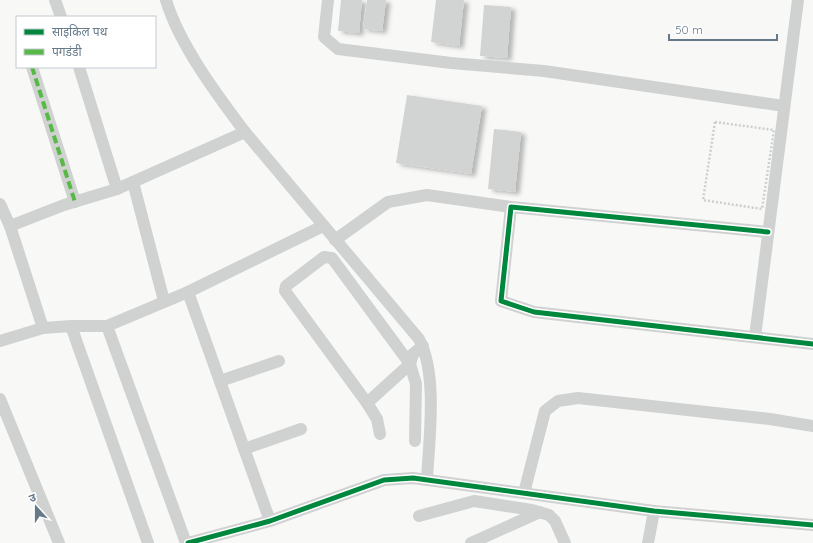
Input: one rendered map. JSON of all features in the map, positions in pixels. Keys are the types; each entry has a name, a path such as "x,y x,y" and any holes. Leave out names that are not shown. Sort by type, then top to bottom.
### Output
{"street":[{"path":"55,0 61,16"},
{"path":"166,0 171,19 198,64 245,132 419,339 423,346 431,393 427,479"},
{"path":"328,0 324,37 338,49 451,63 544,71 784,106"},
{"path":"755,337 798,0"},
{"path":"32,68 75,202"},
{"path":"79,68 117,189"},
{"path":"10,226 75,202 117,189 245,132"},
{"path":"133,182 164,301"},
{"path":"335,240 388,202 427,195 511,207 768,232"},
{"path":"0,204 10,226 43,328"},
{"path":"511,207 501,301 534,312 813,344"},
{"path":"0,341 43,328 106,326 188,292 323,226"},
{"path":"380,434 377,419 367,403 287,295 285,290 286,286 324,257 332,258 410,364 416,384 415,441"},
{"path":"188,292 270,522"},
{"path":"71,326 148,543"},
{"path":"106,326 187,543 270,522 384,480 413,478 654,511 813,525"},
{"path":"367,403 410,364 413,354 423,346"},
{"path":"220,381 278,361"},
{"path":"524,493 545,410 558,401 578,398 770,419 813,426"},
{"path":"0,399 59,543"},
{"path":"244,449 301,429"},
{"path":"418,516 474,501 540,512 549,515 555,521 565,543"},
{"path":"648,543 654,511"},
{"path":"471,543 540,512"}],"path":[{"path":"715,122 774,130 762,209 703,200 715,122"}],"building":[{"path":"341,0 362,0 359,33 338,31"},
{"path":"367,0 386,0 382,31 363,29"},
{"path":"436,0 464,0 459,46 431,42"},
{"path":"484,5 511,7 507,58 480,56"},
{"path":"407,95 482,106 471,174 396,163"},
{"path":"494,129 521,132 515,192 488,189"}],"marked path":[{"path":"32,68 75,202"}],"cycle path":[{"path":"768,232 511,207 501,301 534,312 813,344"},
{"path":"188,543 270,521 384,480 413,478 654,511 813,525"}]}
